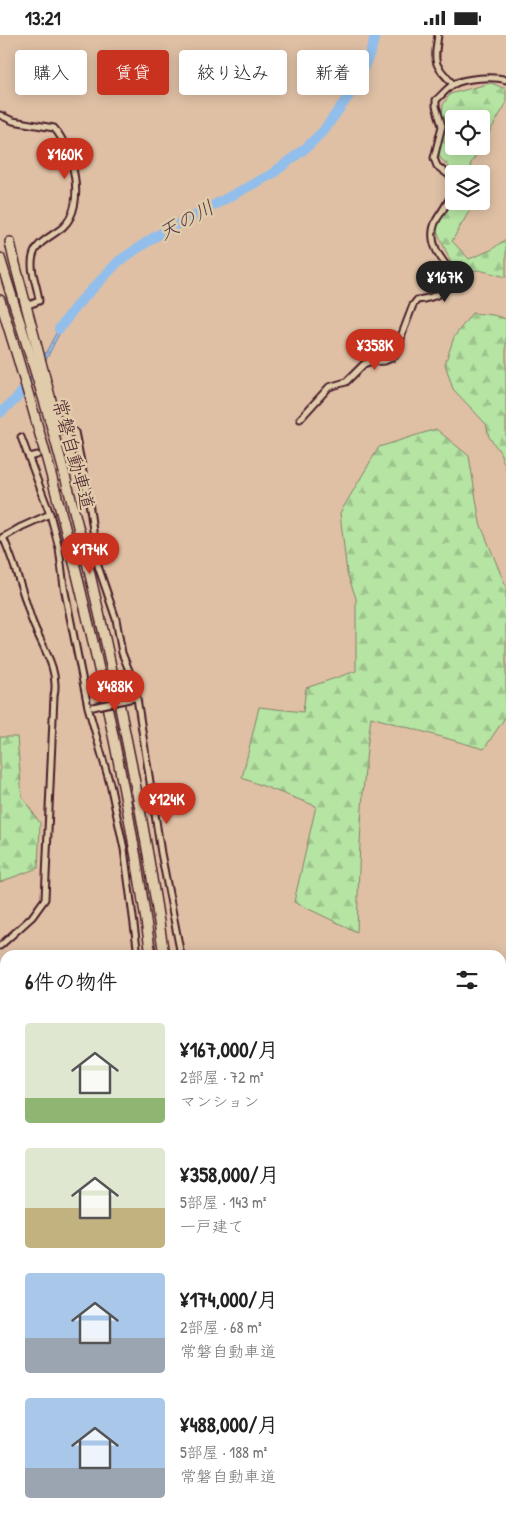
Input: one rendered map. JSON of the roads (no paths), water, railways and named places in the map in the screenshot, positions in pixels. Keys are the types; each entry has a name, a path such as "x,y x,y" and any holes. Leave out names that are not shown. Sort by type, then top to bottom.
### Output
{"highway":[{"path":"10,242 57,423 59,455"},
{"name":"常磐自動車道","path":"0,258 59,455 94,591 119,704 153,881 163,950"},
{"name":"常磐自動車道","path":"1,303 30,399 80,586 107,707 139,876 150,950"}],"street":[{"path":"438,35 435,61 439,69 453,84"},
{"path":"445,172 437,166 434,158 442,126 436,100 453,84 464,80 496,78 506,80"},
{"path":"0,115 13,121 54,128 58,132 70,158 77,188 75,205 68,222 41,244 33,255 34,274 40,301 31,304"},
{"path":"300,419 329,387 346,382 364,364 370,361 385,361 394,357 399,350 402,333 417,300 430,299 442,293 457,278 441,259 434,245 432,235 436,221 445,207"},
{"path":"75,432 89,502 98,566 116,619 122,653 132,678 161,853 180,950"},
{"path":"21,437 50,514 59,548 64,587 124,849 137,950"},
{"path":"68,446 77,444"},
{"path":"29,457 37,455"},
{"path":"0,946 32,917 45,899 56,685 46,650 32,620 19,579 1,539 21,527 50,514"},
{"path":"90,707 135,698"}],"water":[{"path":"64,318 66,320 46,360 17,400 15,398 43,358"}],"waterway":[{"name":"天の川","path":"59,329 76,306 119,261 156,236 272,174 307,147 324,130 355,87 371,51 375,35"},
{"name":"天の川","path":"0,413 24,389"}],"tunnel":[{"path":"37,455 67,446"}]}
